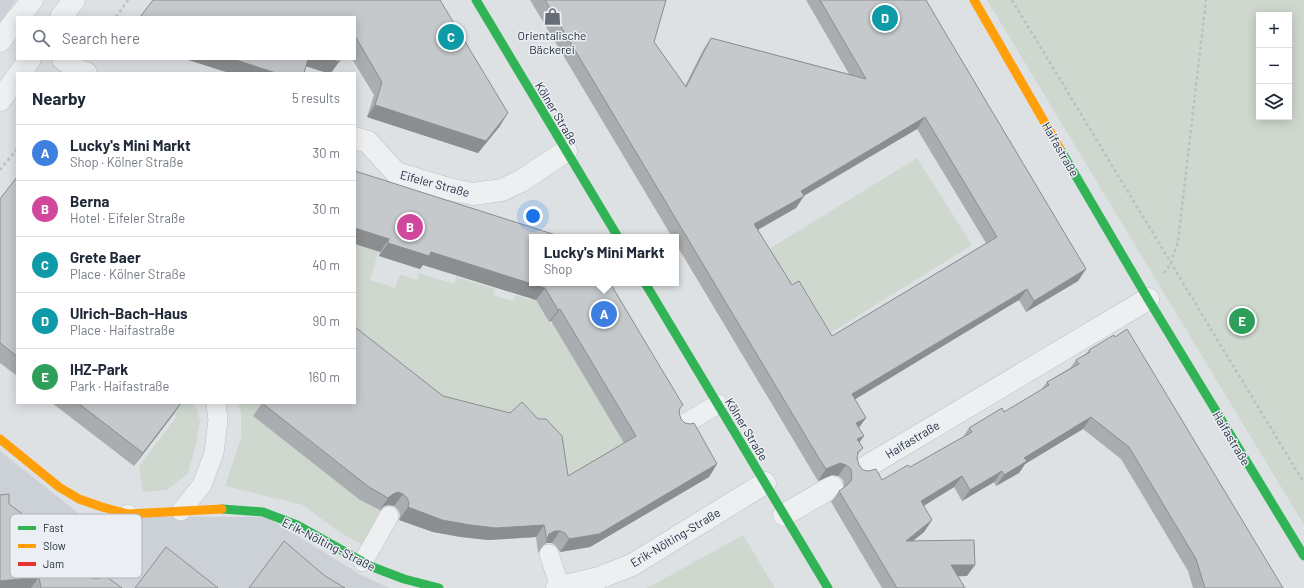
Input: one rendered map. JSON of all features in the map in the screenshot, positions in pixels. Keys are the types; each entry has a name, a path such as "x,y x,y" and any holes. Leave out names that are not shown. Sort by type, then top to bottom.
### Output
{"street":[{"path":"20,16 32,0"},
{"path":"63,16 74,0"},
{"name":"Kölner Straße","path":"476,0 616,234"},
{"name":"Haifastraße","path":"974,0 1148,299 1304,556"},
{"path":"0,41 16,21"},
{"path":"21,72 29,60"},
{"path":"63,60 82,72"},
{"path":"0,100 16,78"},
{"name":"Eifeler Straße","path":"356,138 368,142 396,173 449,189 473,194 502,190 521,181 566,151"},
{"name":"Kölner Straße","path":"647,286 828,588"},
{"name":"Haifastraße","path":"861,470 1148,299"},
{"name":"Erik-Nölting-Straße","path":"0,439 59,487 79,499 102,507 128,514 230,509 263,512 297,525 370,566 404,579 439,588"},
{"name":"Erik-Nölting-Straße","path":"559,588 599,578 632,565 765,483"},
{"path":"784,515 832,487"}],"lane":[{"path":"181,511 202,485 214,453 218,420 216,404"},
{"path":"681,426 718,404"},
{"path":"363,562 388,516"},
{"path":"549,554 559,588"},
{"path":"85,583 88,578"}],"path":[{"path":"117,16 128,0"},
{"path":"1012,0 1304,482"},
{"path":"1171,263 1178,241 1206,0"},
{"path":"0,170 16,150"}],"shaded area":[{"path":"0,0 16,0 0,23"},
{"path":"987,0 1304,0 1304,525"},
{"path":"917,158 972,245 824,337 769,249"},
{"path":"356,243 379,250 370,280 395,288 400,274 417,280 419,273 454,284 457,277 495,289 493,295 513,301 515,295 529,300 534,297 550,324 552,323 636,462 570,500 409,460 365,546 339,532 303,505 225,486 241,438 241,413 238,404 356,404"},
{"path":"160,404 193,404 197,409 200,422 188,473 167,490 143,492 139,467 176,417"},
{"path":"0,451 79,514 10,514 10,578 142,578 142,516 266,517 363,576 390,588 0,588"},
{"path":"743,535 775,588 646,588 651,586"}],"building":[{"path":"153,0 440,0 508,113 486,141 375,105 382,82 356,38 356,16 141,16"},
{"path":"545,0 666,0 654,42 686,87 711,38 866,79 820,0 926,0 1086,269 1034,301 1027,289 852,394 866,418 856,423 864,436 857,439 863,448 858,452 857,458 859,465 863,470 869,471 876,469 882,480 908,465 910,467 972,432 969,428 1002,408 1004,412 1049,385 1047,382 1079,364 1076,360 1090,352 1089,350 1127,329 1283,588 1205,588 1196,559 1129,447 1091,417 1024,458 1027,461 1004,475 1002,471 970,490 962,476 921,501 932,520 906,541 974,540 975,565 951,565 965,588 897,588 839,491 851,481 851,469 840,463 826,469","holes":["925,117 997,237 832,336 799,281 792,285 754,224 804,196 801,191"]},
{"path":"236,60 308,60 304,72 273,72"},
{"path":"356,171 553,234 529,234 529,283 431,252 429,256 388,243 389,239 356,228"},
{"path":"16,178 16,355 0,343 0,199"},
{"path":"539,286 612,286 683,405 680,408 679,413 681,419 685,423 694,423 717,464 599,534 569,539 565,533 555,531 549,534 547,540 544,525 496,528 470,525 442,520 408,507 409,503 403,494 398,492 388,498 369,487 263,404 356,404 356,328 443,396 510,413 522,402 538,419 546,419 562,436 568,476 636,436 560,309 558,310 545,288"},
{"path":"79,404 180,404 143,453"},
{"path":"9,494 9,504 22,514 10,514 10,578 29,578 0,581 0,495"},
{"path":"284,541 325,576 345,588 249,588"},
{"path":"166,547 218,588 135,588"},
{"path":"39,578 108,578 122,588 41,588"}],"traffic: fast":[{"path":"476,0 616,234"},
{"path":"1060,149 1148,299 1304,556"},
{"path":"647,286 828,588"},
{"path":"222,509 263,512 297,525 370,566 404,579 439,588"}],"traffic: slow":[{"path":"974,0 1060,149"},
{"path":"0,439 59,487 79,499 102,507 128,514 222,509"}],"place":[{"name":"Orientalische Bäckerei","path":"552,16"},
{"name":"Ulrich-Bach-Haus","path":"885,18"},
{"name":"Grete Baer","path":"451,37"},
{"name":"Berna","path":"410,227"},
{"name":"Lucky's Mini Markt","path":"604,314"},
{"name":"IHZ-Park","path":"1242,321"}]}
